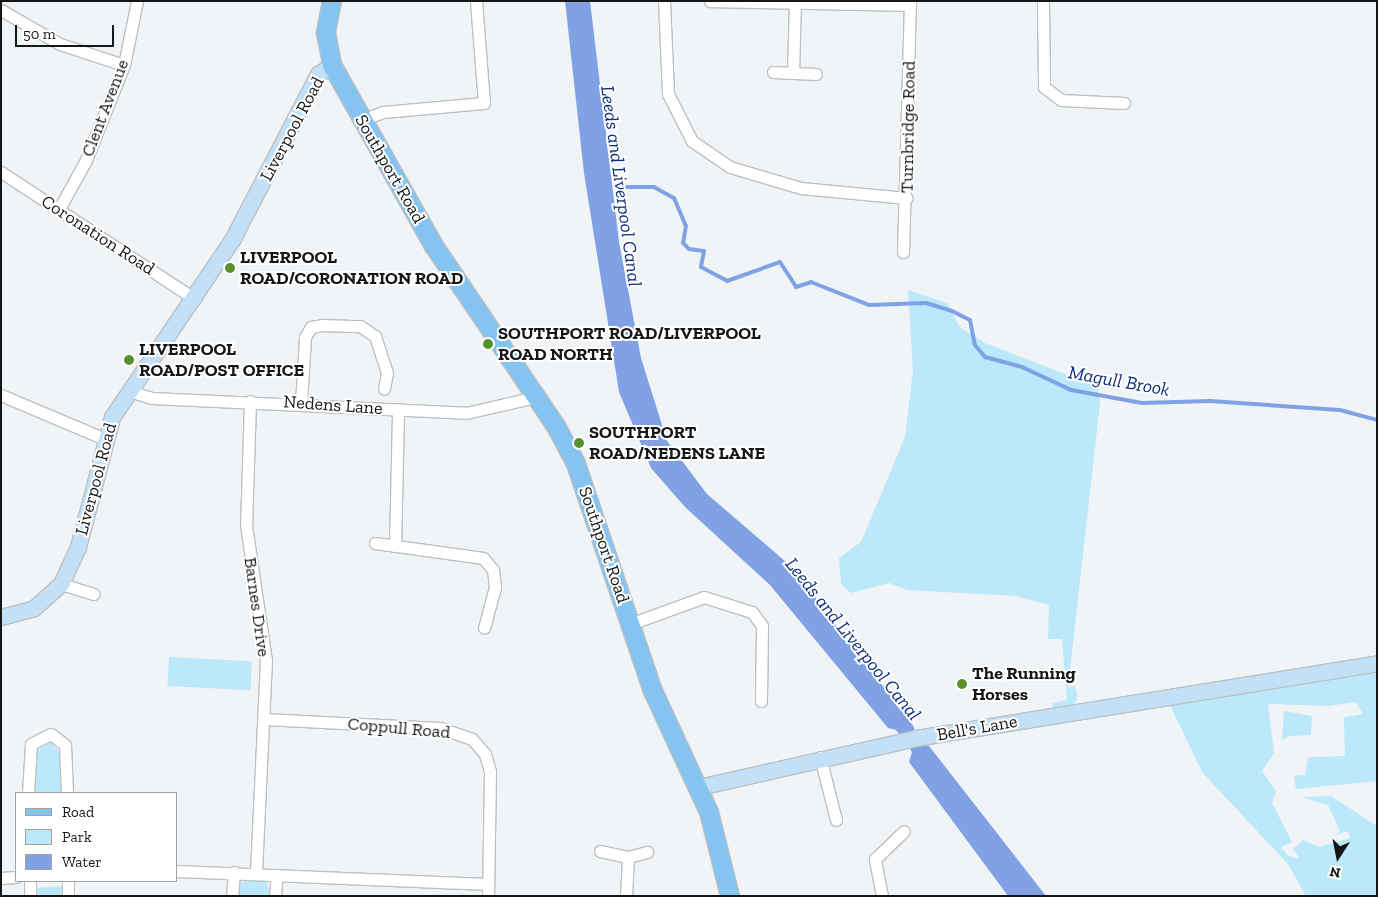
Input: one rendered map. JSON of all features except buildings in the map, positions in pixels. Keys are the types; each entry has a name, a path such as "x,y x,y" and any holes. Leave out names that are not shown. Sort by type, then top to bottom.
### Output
{"main road":[{"name":"Southport Road","path":"332,1 326,33 332,65 460,288 536,397 576,464 654,691 699,787 721,849 730,896"}],"street":[{"name":"Clent Avenue","path":"59,209 86,160 124,65 136,1"},
{"path":"362,120 383,112 484,103 476,1"},
{"path":"664,1 668,94 692,141 730,167 801,188 908,198"},
{"path":"710,1 910,3"},
{"path":"1043,1 1044,87 1061,100 1124,103"},
{"path":"793,73 795,3"},
{"name":"Turnbridge Road","path":"903,252 908,198 910,3"},
{"path":"1,10 60,44 124,65"},
{"name":"Liverpool Road","path":"1,617 34,608 61,584 78,547 104,438 128,391 195,299 255,197 318,74 332,65"},
{"path":"773,72 816,74"},
{"name":"Coronation Road","path":"3,177 59,209 195,299"},
{"path":"301,402 305,337 311,327 322,324 360,326 375,336 387,372 384,389"},
{"name":"Nedens Lane","path":"128,391 152,398 301,402 466,413 536,397"},
{"path":"1,395 104,438"},
{"name":"Barnes Drive","path":"250,401 246,524 265,642 264,719 256,873"},
{"path":"395,546 398,409"},
{"path":"375,544 475,555 489,563 495,587 484,628"},
{"path":"61,584 94,594"},
{"path":"630,624 704,597 752,612 762,626 761,701"},
{"name":"Bell's Lane","path":"699,787 820,756 916,738 1377,663"},
{"name":"Coppull Road","path":"178,871 234,872 446,883 488,890 490,771 485,754 472,739 440,728 264,719"},
{"path":"28,792 31,744 51,734 65,745 67,792"},
{"path":"820,756 836,820"},
{"path":"882,896 875,859 904,831"},
{"path":"600,851 628,857 647,852"},
{"path":"626,896 628,857"},
{"path":"232,896 234,872"},
{"path":"276,896 277,875"},
{"path":"1,878 15,877"},
{"path":"30,882 30,896"},
{"path":"68,882 68,896"},
{"path":"445,896 446,883"}],"green space":[{"path":"908,290 947,303 960,327 985,343 1098,387 1100,404 1068,687 1075,686 1077,695 1076,702 1067,707 1053,708 1052,703 1067,700 1062,639 1048,639 1049,605 1016,596 907,590 889,583 851,593 841,584 839,558 861,542 905,437 913,370"},
{"path":"169,657 252,661 250,690 167,686"},
{"path":"1377,671 1377,781 1296,789 1294,776 1305,775 1308,757 1345,756 1344,717 1363,714 1356,702 1328,706 1268,704 1274,753 1262,771 1276,791 1272,803 1292,842 1281,847 1288,856 1300,859 1293,849 1303,840 1319,847 1350,838 1348,831 1333,836 1340,831 1328,805 1301,797 1331,796 1377,826 1377,896 1306,896 1288,864 1202,772 1167,699"},
{"path":"1284,711 1312,716 1311,735 1289,736 1282,741"},
{"path":"50,742 59,751 63,792 33,792 36,752"},
{"path":"246,880 266,880 271,896 239,896 239,885"},
{"path":"64,886 64,896 35,896 35,888"}],"water":[{"name":"Leeds and Liverpool Canal","path":"565,1 590,1 619,242 641,358 667,441 707,494 793,568 914,727 917,742 929,746 1046,896 1008,896 909,762 912,752 896,730 888,728 770,585 685,507 651,468 619,392 584,173"}],"waterway":[{"name":"Magull Brook","path":"624,187 654,187 674,198 686,226 683,243 689,249 704,251 701,267 727,281 780,262 796,287 811,282 869,305 926,303 952,311 970,320 975,345 985,357 1022,367 1071,390 1142,403 1210,401 1340,410 1377,420"}],"place":[{"name":"LIVERPOOL ROAD/CORONATION ROAD","path":"230,268"},
{"name":"SOUTHPORT ROAD/LIVERPOOL ROAD NORTH","path":"488,344"},
{"name":"LIVERPOOL ROAD/POST OFFICE","path":"129,360"},
{"name":"SOUTHPORT ROAD/NEDENS LANE","path":"579,443"},
{"name":"The Running Horses","path":"962,684"}]}
